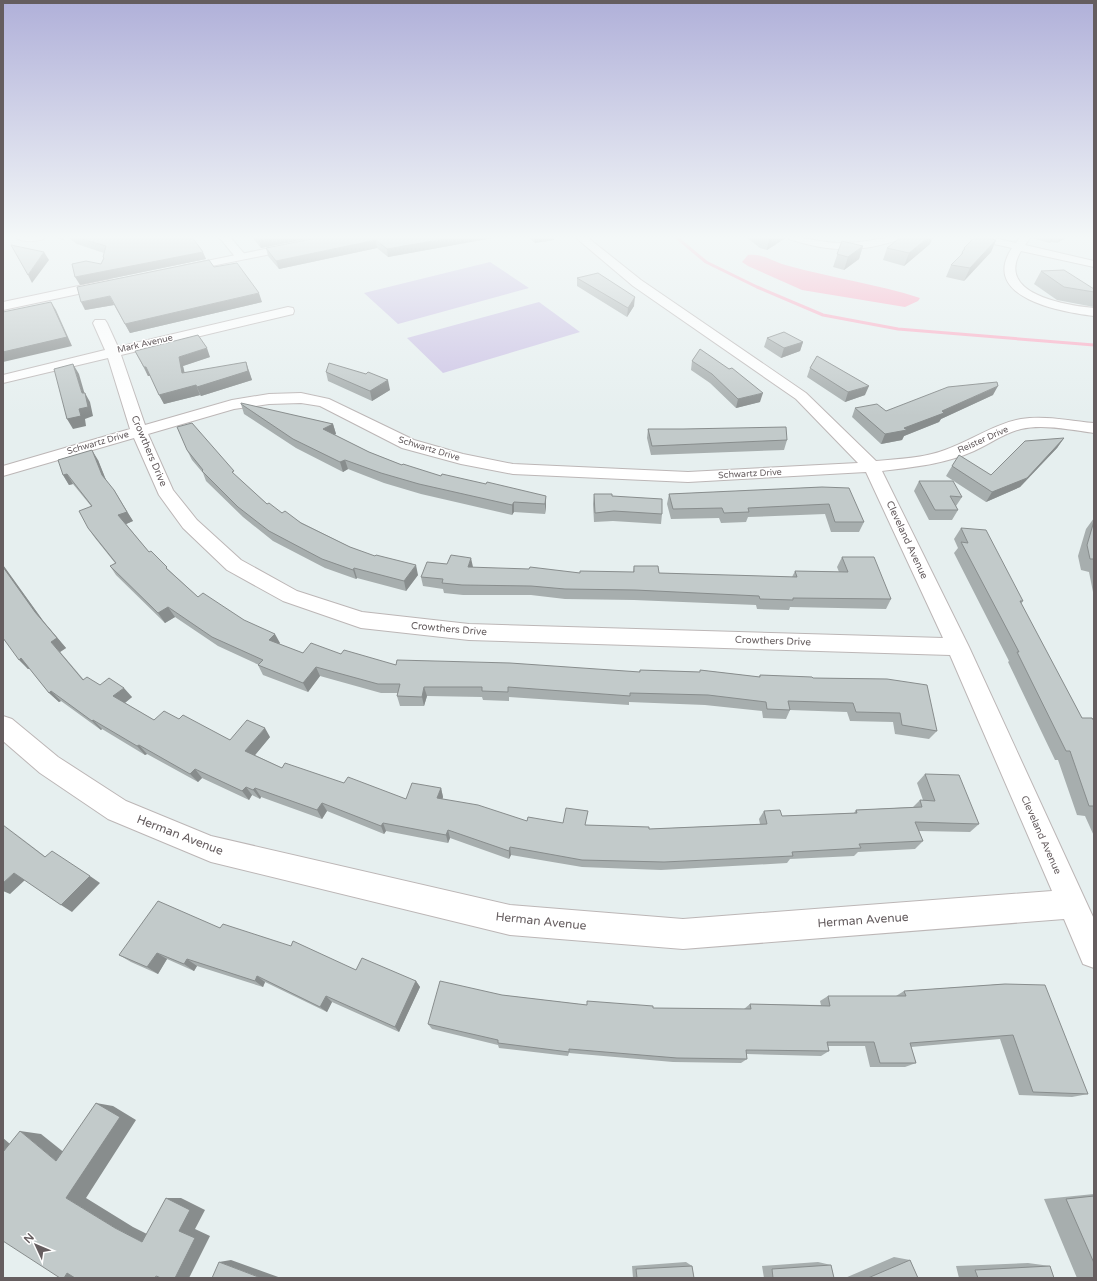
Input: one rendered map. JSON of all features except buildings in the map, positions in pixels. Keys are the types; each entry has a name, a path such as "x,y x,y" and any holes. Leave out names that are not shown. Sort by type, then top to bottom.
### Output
{"street":[{"path":"3,306 48,297"},
{"name":"Cleveland Avenue","path":"657,297 801,396 872,467 958,647 1094,953"},
{"path":"1034,297 1056,306 1094,312"},
{"name":"Mark Avenue","path":"3,379 288,311"},
{"name":"Crowthers Drive","path":"100,323 113,352 139,431 165,491 190,524 234,565 290,596 361,620 469,632 958,647"},
{"name":"Schwartz Drive","path":"3,471 232,405 269,398 301,398 324,402 370,427 408,444 461,459 513,469 688,477 872,467"},
{"name":"Reister Drive","path":"872,467 922,461 948,455 969,447 1004,429 1022,424 1047,423 1094,428"},
{"name":"Herman Avenue","path":"3,726 49,765 117,810 211,849 510,920 683,934 1072,904"}],"shaded area":[{"path":"368,297 497,297 398,324"},
{"path":"843,297 920,298 918,301 905,307"},
{"path":"539,302 580,332 443,373 407,338"}],"waterway":[{"path":"780,297 823,315 898,329 1094,345"}]}
